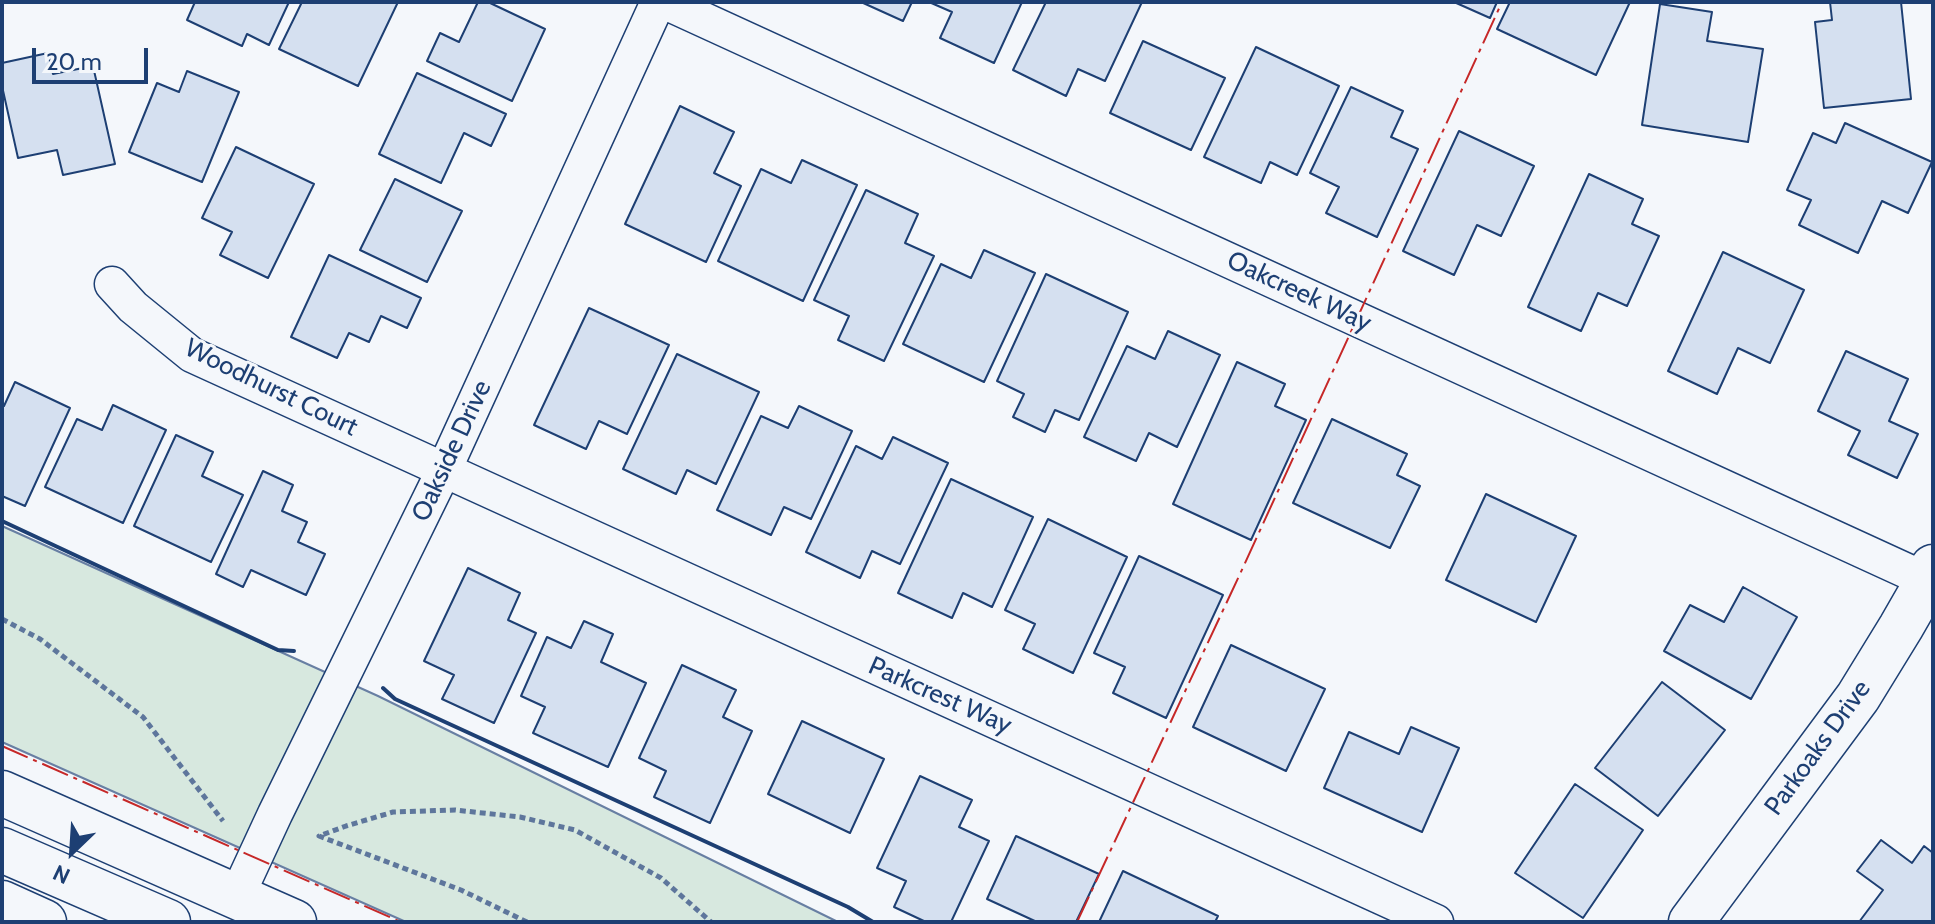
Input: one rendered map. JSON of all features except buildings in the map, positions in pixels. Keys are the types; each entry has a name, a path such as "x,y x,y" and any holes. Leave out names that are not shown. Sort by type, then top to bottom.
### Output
{"main road":[{"name":"Parkoaks Drive","path":"1691,922 1858,697 1931,576"},
{"path":"2,793 230,909 294,922"},
{"path":"2,850 168,922"},
{"path":"2,903 44,922"}],"street":[{"name":"Oakside Drive","path":"230,909 444,470 658,2"},
{"name":"Oakcreek Way","path":"665,2 1931,576"},
{"name":"Woodhurst Court","path":"112,284 133,307 192,355 444,470"},
{"name":"Parkcrest Way","path":"444,470 1436,922"}],"path":[{"path":"2,619 40,639 143,717 223,821"},
{"path":"527,922 461,890 319,836 393,812 455,810 520,817 575,830 661,878 711,922"}],"shaded area":[{"path":"2,526 378,696 838,922 406,922 2,742"}],"wall":[{"path":"2,521 278,650 294,651"},
{"path":"383,688 395,699 848,907 873,922"}],"power":[{"path":"1077,922 1502,2"},
{"path":"2,746 401,922"}]}
